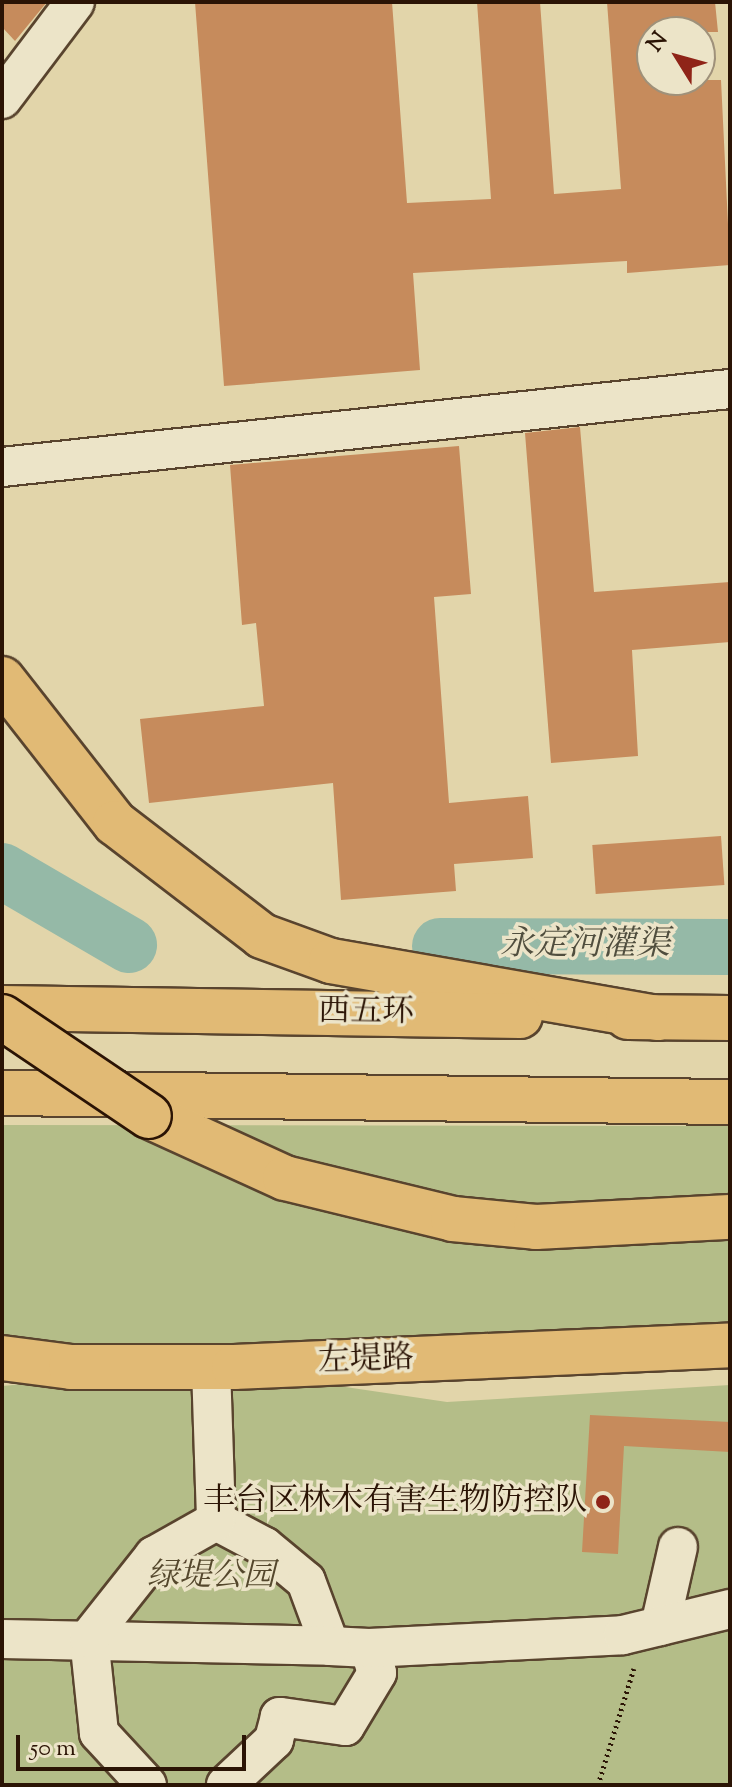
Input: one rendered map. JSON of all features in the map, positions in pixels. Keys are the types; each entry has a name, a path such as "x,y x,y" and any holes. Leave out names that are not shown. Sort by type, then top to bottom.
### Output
{"main road":[{"path":"2,679 115,823 262,936 331,961 658,1018"},
{"name":"西五环","path":"2,1008 730,1018"},
{"path":"2,1017 149,1116 285,1178 453,1219 536,1227 730,1217"},
{"path":"2,1093 730,1102"},
{"name":"左堤路","path":"2,1358 71,1367 211,1367 730,1345"}],"street":[{"path":"2,99 75,2"},
{"path":"2,467 730,389"},
{"path":"211,1367 216,1521"},
{"path":"147,1785 113,1771 99,1733 89,1638 154,1556 216,1521"},
{"path":"216,1521 265,1547 306,1581 330,1646"},
{"path":"660,1626 678,1547"},
{"path":"2,1639 89,1638 369,1648 623,1635 730,1609"},
{"path":"226,1785 274,1740 280,1717 345,1726 377,1673 369,1648"}],"path":[{"path":"598,1785 623,1695 660,1626"}],"green space":[{"path":"2,1125 730,1126 730,1329 51,1350 2,1339"},
{"name":"绿堤公园","path":"211,1367 447,1402 730,1385 730,1785 2,1785 2,1386"}],"building":[{"path":"2,2 47,2 15,41 2,27"},
{"path":"195,2 392,2 407,203 491,199 477,2 540,2 554,194 621,189 607,2 715,2 718,32 716,16 636,16 636,96 716,96 716,80 721,80 730,265 627,273 627,261 413,273 420,370 224,386"},
{"path":"580,427 594,592 730,582 730,642 632,650 638,756 551,763 525,433"},
{"path":"459,446 471,594 434,597 449,803 528,796 533,858 454,864 456,891 341,900 333,783 149,803 140,719 264,706 256,623 242,625 230,465"},
{"path":"721,836 724,885 596,894 592,845"},
{"name":"丰台区林木有害生物防控队","path":"590,1415 730,1422 730,1452 624,1446 618,1554 582,1552"}],"waterway":[{"name":"永定河灌渠","path":"2,871 129,945"},
{"name":"永定河灌渠","path":"440,946 730,947"}],"place":[{"name":"丰台区林木有害生物防控队","path":"603,1502"}]}
